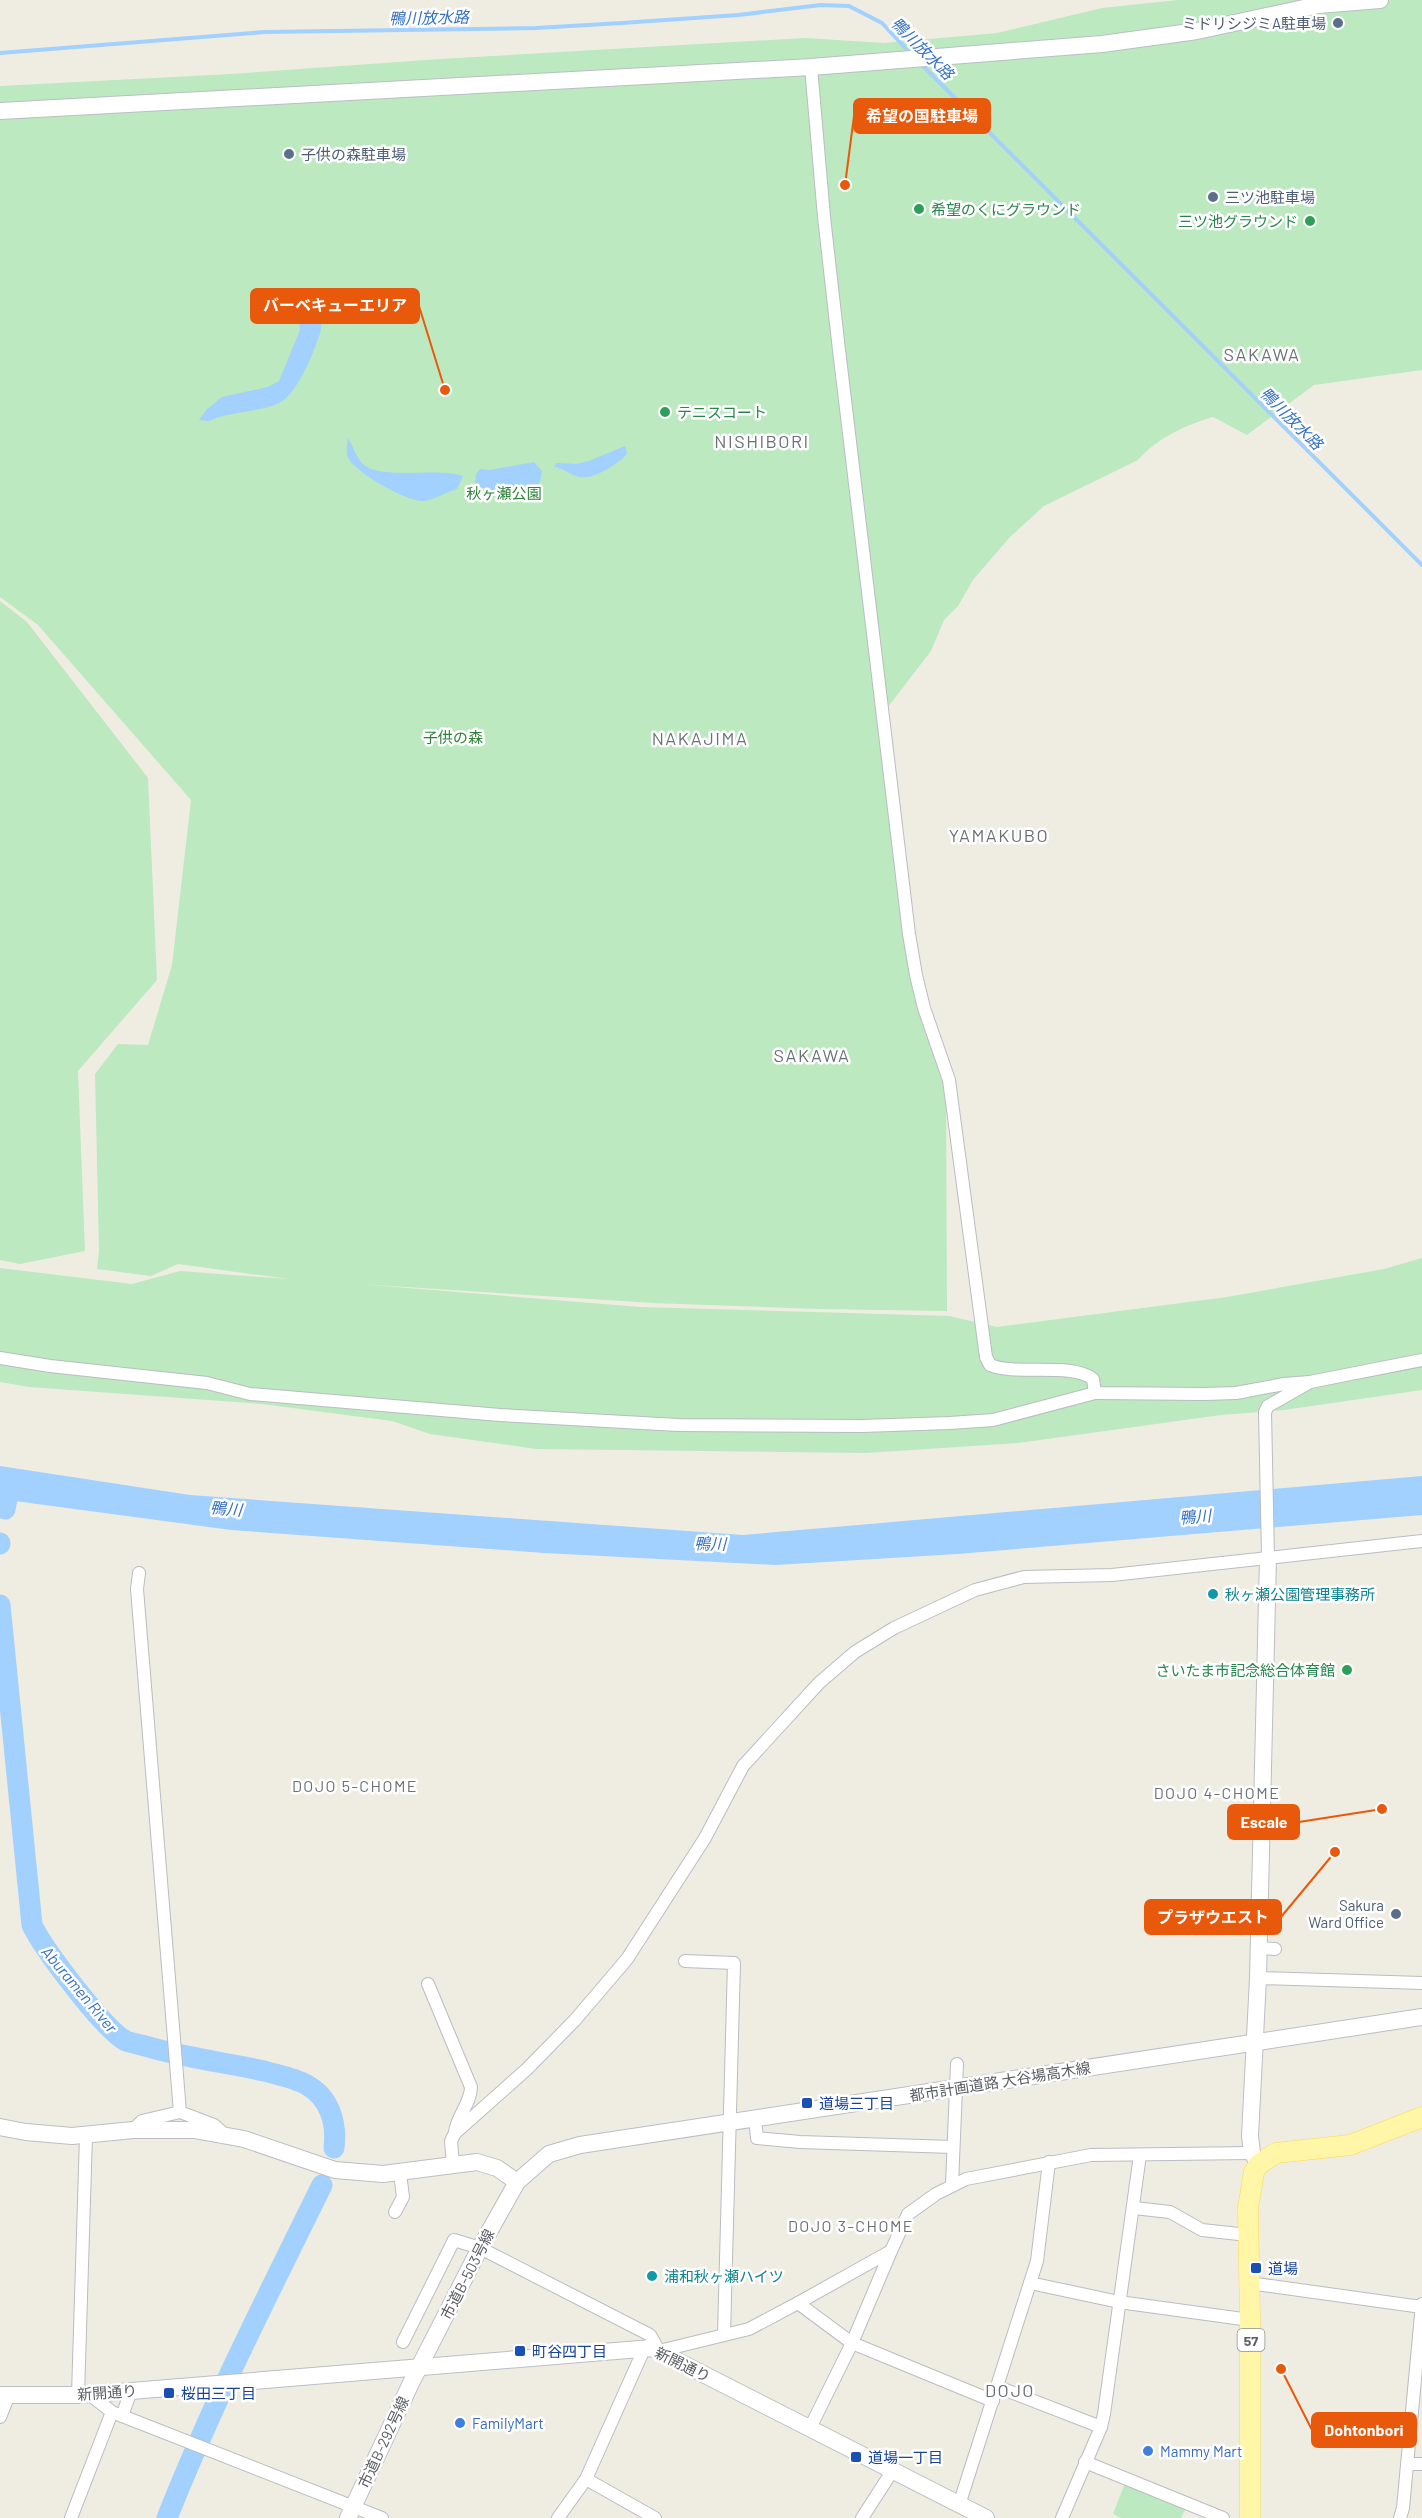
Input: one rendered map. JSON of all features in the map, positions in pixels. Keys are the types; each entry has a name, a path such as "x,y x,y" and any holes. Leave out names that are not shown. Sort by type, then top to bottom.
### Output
{"main road":[{"path":"1256,2159 1276,2153 1350,2145 1422,2117"},
{"name":"57","path":"1250,2518 1248,2235 1250,2182 1256,2159"}],"street":[{"path":"0,111 878,62 1163,37 1318,5 1380,0"},
{"path":"811,67 839,350 909,934 915,975 924,1008 949,1080 986,1357 990,1365 997,1368 1027,1368 1083,1374 1093,1379 1095,1393"},
{"path":"0,1358 50,1366 207,1383 262,1395 488,1414 678,1425 874,1426 993,1420 1095,1393 1204,1395 1236,1393 1284,1383 1310,1382 1422,1360"},
{"path":"810,2428 852,2343 908,2214 952,2185 966,2179 1091,2155 1256,2159 1250,2136 1254,2043 1258,1978 1267,1949 1268,1555 1264,1423 1268,1406 1310,1382"},
{"path":"455,2133 527,2069 575,2020 627,1959 705,1838 743,1766 819,1683 855,1652 894,1628 975,1590 1024,1577 1112,1575 1268,1555 1422,1541"},
{"path":"139,1573 137,1589 180,2112"},
{"path":"685,1961 734,1963 724,2334"},
{"path":"1258,1978 1422,1983"},
{"path":"428,1984 471,2087 471,2095 457,2121 451,2141 453,2165"},
{"name":"都市計画道路 大谷場高木線","path":"517,2182 549,2154 564,2149 1422,2017"},
{"path":"952,2185 957,2064"},
{"path":"134,2130 142,2121 180,2112 214,2125 225,2135"},
{"path":"755,2120 757,2138 800,2142 953,2146"},
{"path":"0,2127 54,2136 86,2136 134,2130 194,2130 225,2135 335,2170 383,2174 470,2162 486,2163 517,2182"},
{"path":"86,2136 83,2394 117,2414 197,2445 351,2512 382,2518"},
{"path":"1062,2518 1084,2462 1101,2427 1140,2155"},
{"path":"959,2505 1037,2261 1049,2162"},
{"path":"395,2212 402,2197 400,2173"},
{"name":"市道B-503号線","path":"419,2367 480,2248 517,2182"},
{"path":"1134,2208 1170,2212 1202,2230 1248,2235"},
{"path":"403,2342 454,2240 480,2248 650,2335 652,2349 586,2480 558,2518"},
{"path":"652,2349 749,2329 891,2251"},
{"path":"1030,2283 1119,2302 1250,2320"},
{"path":"1250,2283 1422,2306 1403,2508 1400,2518"},
{"path":"798,2303 852,2343 993,2401"},
{"name":"新開通り","path":"4,2395 131,2391 652,2349 986,2518"},
{"name":"市道B-292号線","path":"351,2512 419,2367"},
{"path":"998,2387 1101,2427"},
{"path":"71,2518 117,2414 131,2391"},
{"path":"0,2417 4,2395"},
{"path":"1084,2462 1223,2518"},
{"path":"1407,2464 1422,2464"},
{"path":"862,2518 893,2470"},
{"path":"586,2480 655,2518"}],"green space":[{"name":"秋ヶ瀬公園","path":"1178,0 1422,0 1422,370 1314,385 1247,435 1213,417 1203,420 1163,439 1138,460 1044,506 1009,538 973,580 958,606 944,620 931,651 881,716 900,881 946,1084 947,1311 653,1303 359,1284 640,1307 949,1316 997,1327 1227,1297 1384,1269 1422,1258 1422,1390 1284,1410 1221,1415 1018,1443 866,1453 536,1449 430,1434 392,1421 262,1404 29,1387 0,1382 0,1268 132,1284 180,1271 288,1279 178,1264 151,1276 97,1269 99,1251 95,1074 118,1044 148,1045 172,965 191,800 38,625 0,597 0,86 805,38 884,43 997,33 1102,8"},
{"path":"0,601 27,622 148,778 157,980 78,1071 85,1251 20,1264 0,1260"},
{"path":"1125,2483 1186,2508 1181,2518 1121,2518 1113,2514"}],"water":[{"path":"310,290 320,308 321,329 307,367 290,394 270,407 227,415 209,421 199,420 206,410 222,397 268,387 279,381 300,330 298,315"},
{"path":"348,438 360,461 370,468 394,473 438,473 463,476 457,489 433,499 425,501 408,498 385,487 350,461 347,456"},
{"path":"625,446 627,454 617,463 596,475 576,476 554,467 557,463 576,464 589,461"},
{"path":"534,462 542,471 540,481 537,488 527,496 506,496 475,484 476,474 480,469 490,470"},
{"name":"鴨川","path":"0,1466 190,1495 743,1535 1422,1476 1422,1515 957,1554 776,1565 544,1553 231,1530 0,1499"}],"waterway":[{"name":"鴨川放水路","path":"0,53 265,32 536,28 622,23 738,15 821,5 849,6 882,23 910,53"},
{"name":"鴨川放水路","path":"920,63 1422,565"},
{"name":"Aburamen River","path":"5,1509 10,1482"},
{"name":"Aburamen River","path":"0,1605 32,1925 38,1936 89,2006 126,2041 180,2055 264,2071 297,2080 315,2090 326,2104 333,2121 334,2148"},
{"name":"Aburamen River","path":"167,2518 222,2392 322,2185"}],"place":[{"name":"ミドリシジミA駐車場","path":"1338,23"},
{"name":"子供の森駐車場","path":"289,154"},
{"name":"希望の国駐車場","path":"845,185"},
{"name":"三ツ池駐車場","path":"1213,197"},
{"name":"希望のくにグラウンド","path":"919,209"},
{"name":"三ツ池グラウンド","path":"1310,221"},
{"name":"バーベキューエリア","path":"445,390"},
{"name":"テニスコート","path":"665,412"},
{"name":"秋ヶ瀬公園管理事務所","path":"1213,1594"},
{"name":"さいたま市記念総合体育館","path":"1347,1670"},
{"name":"Escale","path":"1382,1809"},
{"name":"プラザウエスト","path":"1335,1852"},
{"name":"Sakura Ward Office","path":"1396,1914"},
{"name":"道場三丁目","path":"807,2103"},
{"name":"道場","path":"1256,2268"},
{"name":"浦和秋ヶ瀬ハイツ","path":"652,2276"},
{"name":"町谷四丁目","path":"520,2351"},
{"name":"Dohtonbori","path":"1281,2369"},
{"name":"桜田三丁目","path":"169,2393"},
{"name":"FamilyMart","path":"460,2423"},
{"name":"Mammy Mart","path":"1148,2451"},
{"name":"道場一丁目","path":"856,2457"}],"district":[{"name":"SAKAWA","path":"1262,354"},
{"name":"NISHIBORI","path":"762,441"},
{"name":"NAKAJIMA","path":"700,738"},
{"name":"YAMAKUBO","path":"999,835"},
{"name":"SAKAWA","path":"812,1055"},
{"name":"DOJO 5-CHOME","path":"355,1785"},
{"name":"DOJO 4-CHOME","path":"1217,1792"},
{"name":"DOJO 3-CHOME","path":"851,2225"},
{"name":"DOJO","path":"1010,2390"}],"park label":[{"name":"子供の森","path":"453,737"}]}
